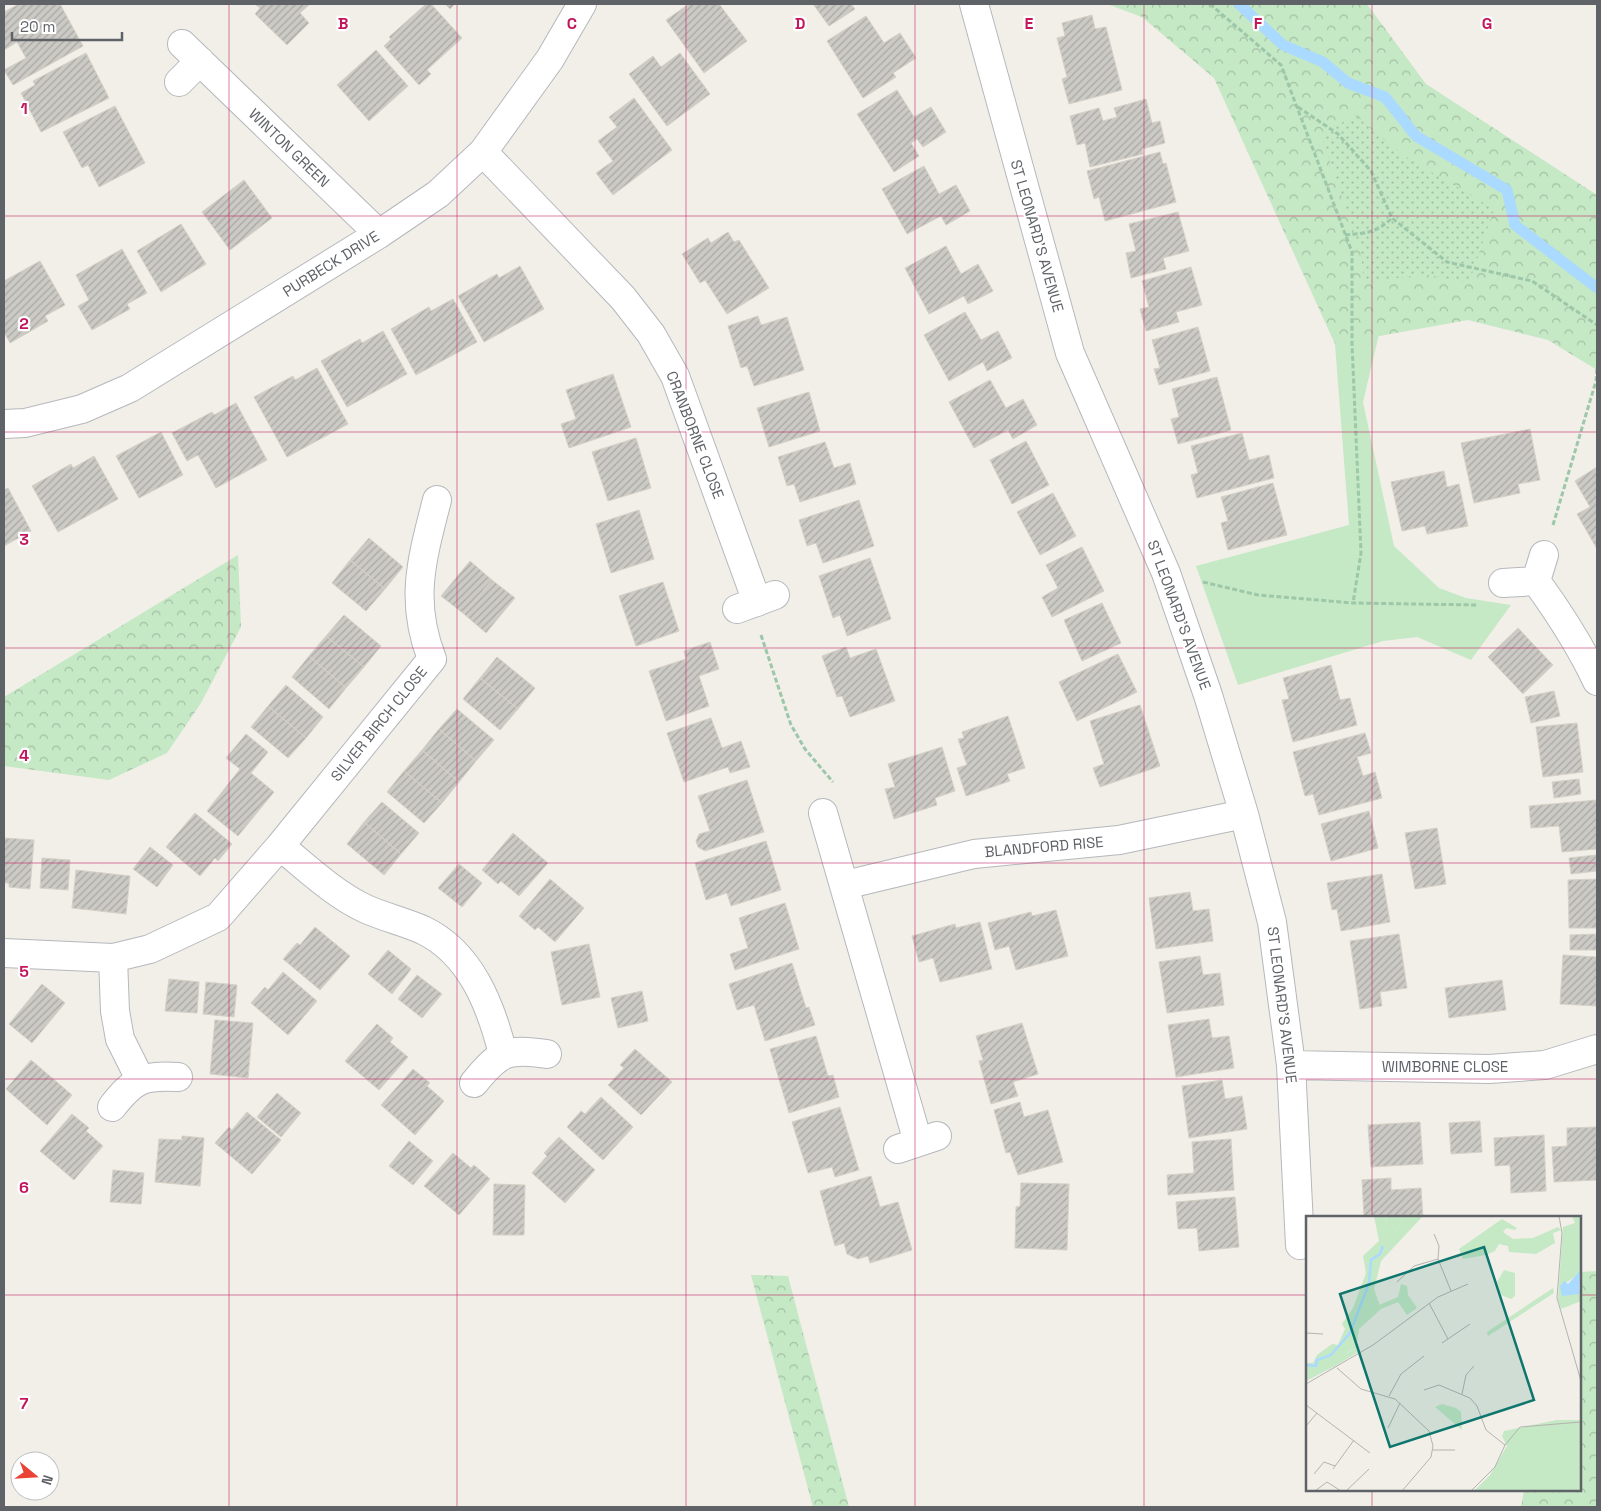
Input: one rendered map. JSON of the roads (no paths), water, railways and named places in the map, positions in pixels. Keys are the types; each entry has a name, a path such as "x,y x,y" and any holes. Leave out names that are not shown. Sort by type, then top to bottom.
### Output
{"street":[{"name":"PURBECK DRIVE","path":"4,424 25,423 82,409 130,388 379,234 438,194 483,152 550,59 582,4"},
{"name":"ST LEONARD'S AVENUE","path":"974,4 1070,353 1166,573 1208,695 1244,814 1272,922 1291,1066 1300,1245"},
{"name":"WINTON GREEN","path":"180,82 190,53 379,234"},
{"name":"CRANBORNE CLOSE","path":"483,152 623,298 651,334 675,376 756,602"},
{"name":"SILVER BIRCH CLOSE","path":"4,953 113,958 150,949 218,917 280,846 432,659 422,635 418,610 421,562 437,500"},
{"path":"1536,581 1544,555"},
{"path":"1503,582 1536,581"},
{"path":"1536,581 1575,636 1597,681"},
{"path":"823,813 918,1142"},
{"name":"BLANDFORD RISE","path":"845,886 974,854 1119,840 1244,814"},
{"path":"280,846 338,893 366,909 423,930 444,943 468,968 486,998 503,1054"},
{"path":"113,958 115,1011 120,1039 140,1079"},
{"name":"WIMBORNE CLOSE","path":"1291,1066 1489,1069 1545,1065 1597,1049"},
{"path":"474,1083 488,1066 503,1054 524,1051 547,1054"},
{"path":"112,1107 127,1088 140,1079 155,1076 178,1077"}],"waterway":[{"path":"1239,4 1283,45 1323,62 1348,83 1385,97 1416,136 1507,190 1515,225 1597,288"}]}
